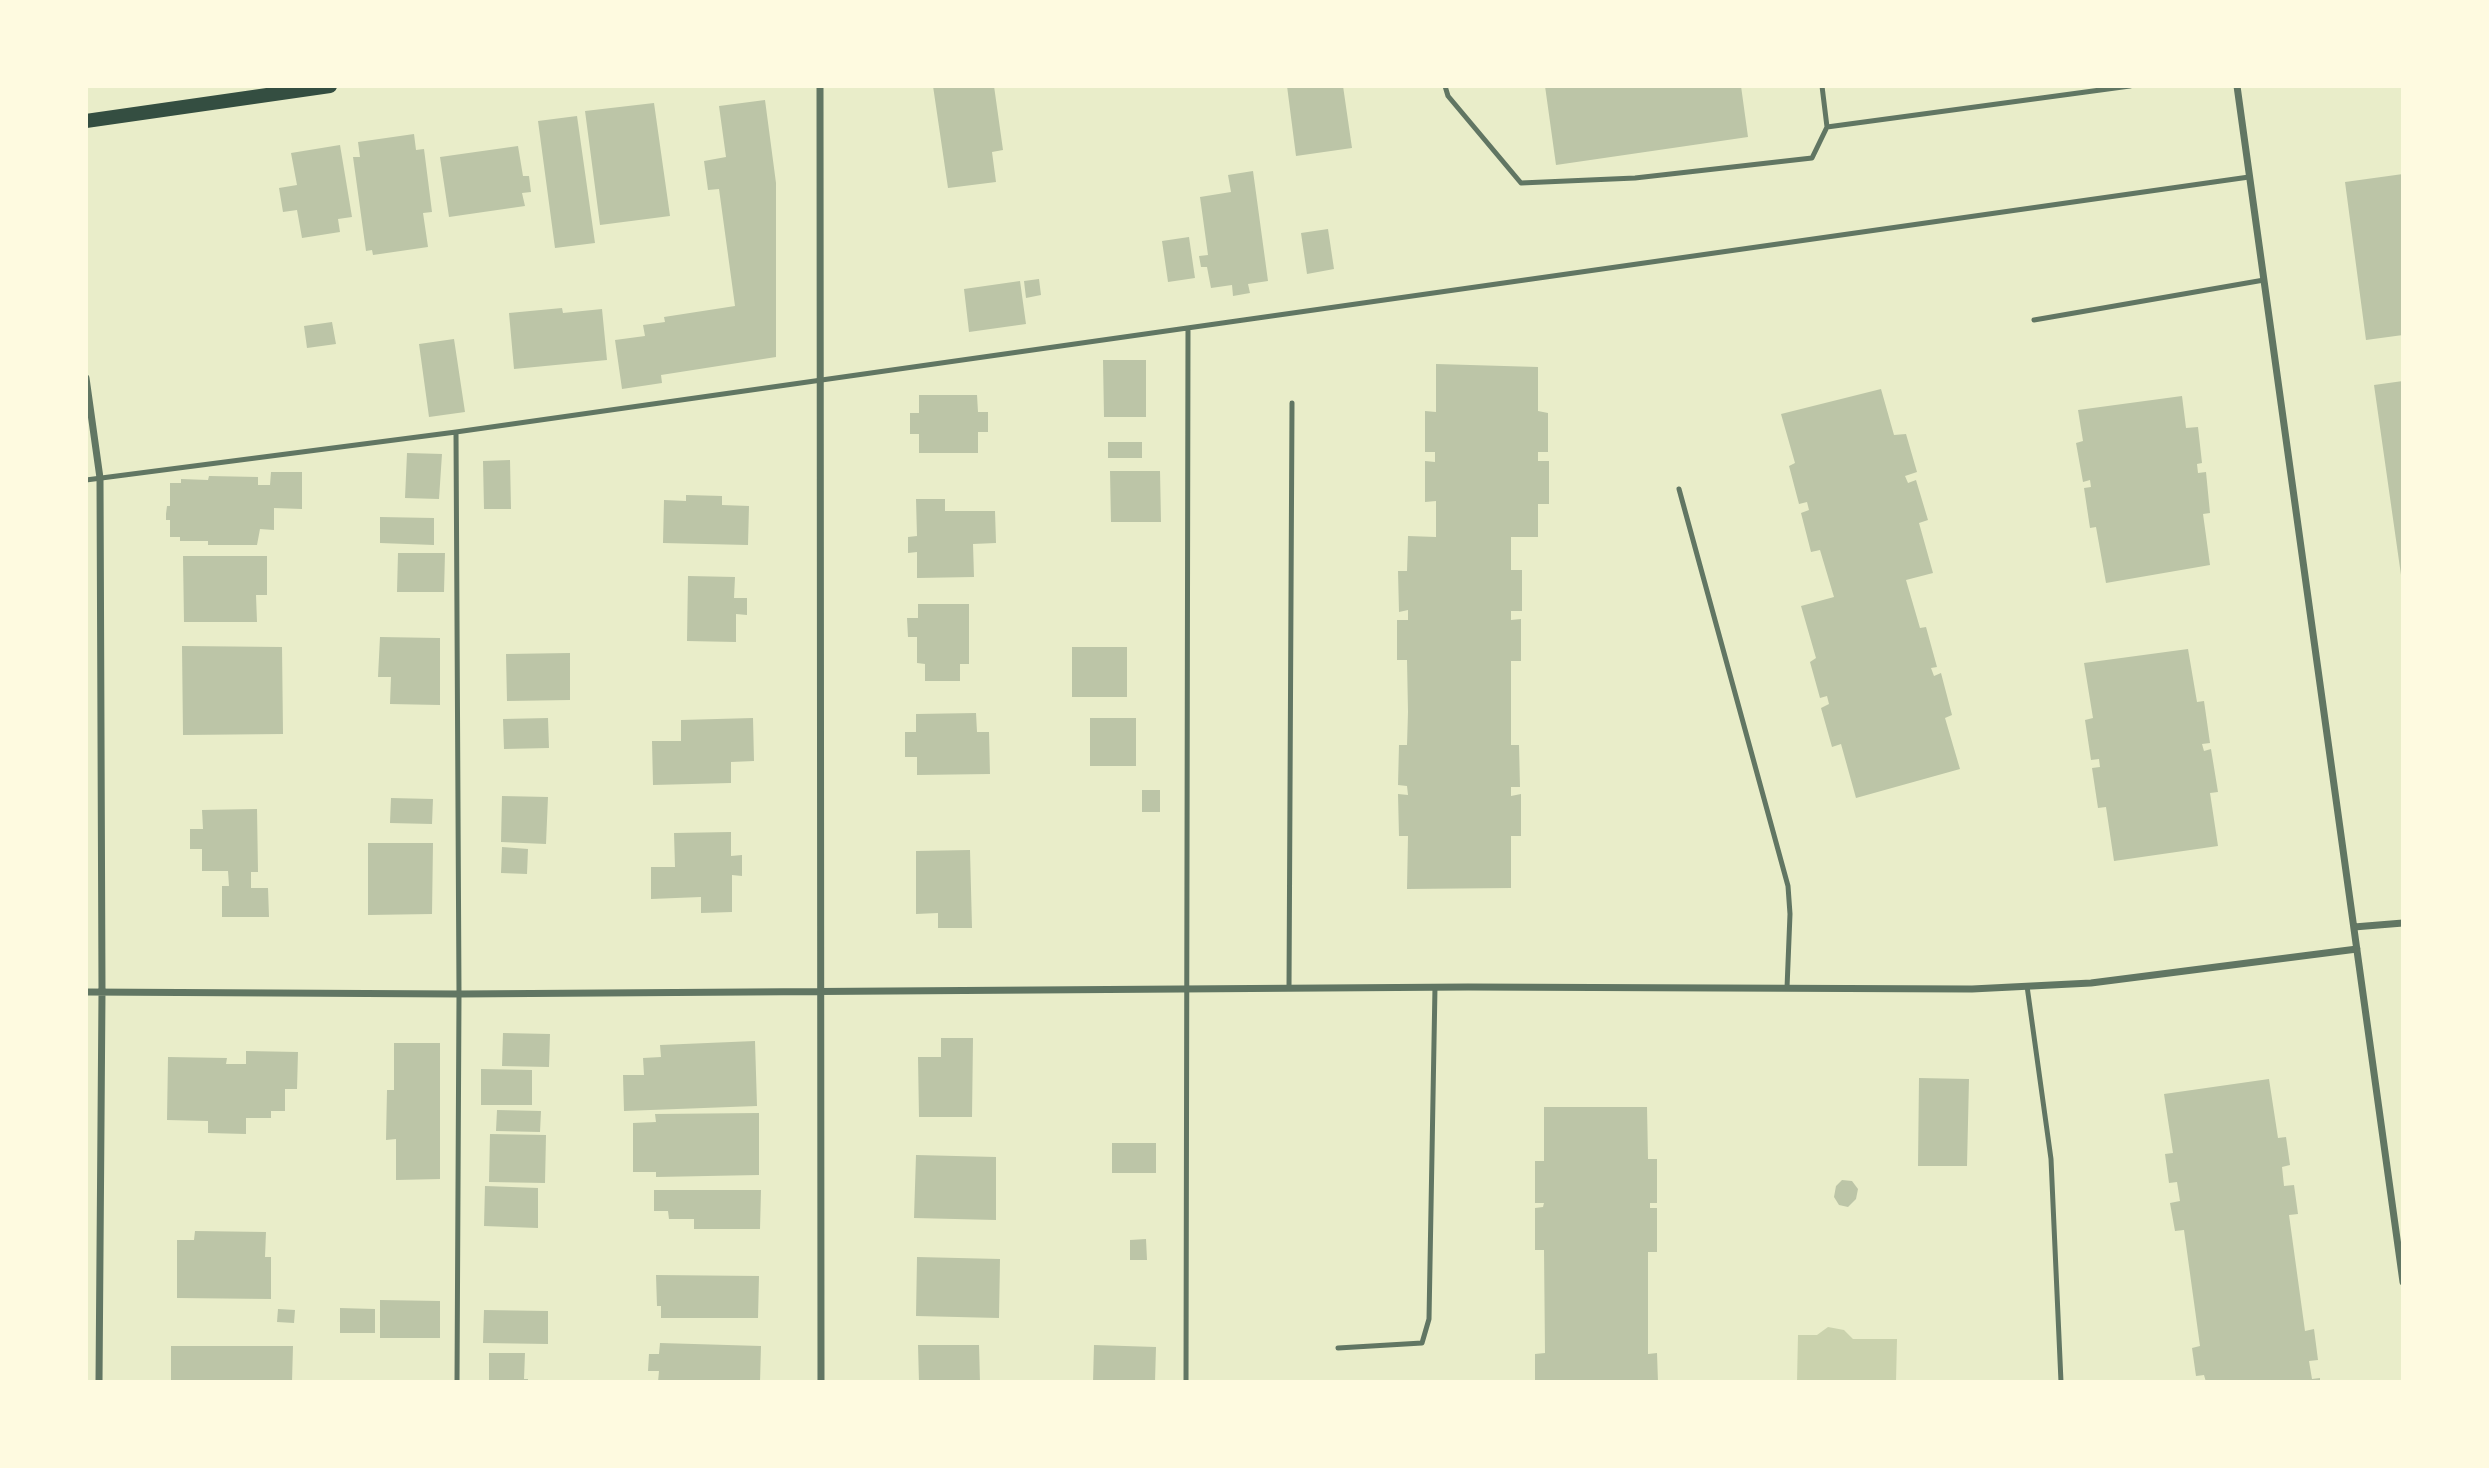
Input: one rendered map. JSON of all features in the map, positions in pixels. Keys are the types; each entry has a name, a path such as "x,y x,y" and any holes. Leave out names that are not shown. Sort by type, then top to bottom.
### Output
{"main road":[{"path":"86,121 330,86"}],"street":[{"path":"820,86 821,1382"},
{"path":"2237,86 2403,1282"},
{"path":"86,378 100,478 102,992 99,1382"},
{"path":"2354,927 2403,923"},
{"path":"86,992 459,994 1289,987 1972,989 2091,983 2357,949"}],"lane":[{"path":"1445,86 1448,96 1521,183 1634,178 1812,158 1827,127 1822,86"},
{"path":"1827,127 2130,86"},
{"path":"86,480 456,432 2249,177"},
{"path":"2034,320 2264,280"},
{"path":"1186,1382 1188,328"},
{"path":"1289,987 1292,403"},
{"path":"456,432 459,994 457,1382"},
{"path":"1679,489 1788,886 1790,914 1787,988"},
{"path":"2027,986 2051,1159 2061,1382"},
{"path":"1338,1348 1422,1343 1429,1319 1435,987"}],"green space":[{"path":"1828,1327 1844,1330 1853,1339 1897,1339 1896,1382 1797,1382 1798,1335 1817,1335"}],"building":[{"path":"933,86 994,86 1003,150 992,152 996,182 948,188"},
{"path":"1287,86 1343,86 1352,148 1296,156"},
{"path":"1545,86 1741,86 1748,137 1556,165"},
{"path":"765,100 776,183 776,357 661,375 662,383 622,389 615,340 645,336 643,325 665,322 664,317 735,306 719,189 708,190 704,161 726,157 719,106"},
{"path":"654,103 670,216 600,225 585,111"},
{"path":"577,116 595,243 555,248 538,121"},
{"path":"414,134 416,150 424,149 432,212 423,213 428,247 373,255 372,250 366,251 353,157 360,157 358,142"},
{"path":"340,145 352,217 338,219 340,232 302,238 297,210 283,212 279,188 297,185 291,153"},
{"path":"518,146 523,176 529,176 531,192 522,193 525,206 449,217 440,157"},
{"path":"1253,171 1268,281 1248,284 1250,293 1233,296 1232,285 1211,288 1207,267 1201,267 1199,256 1208,255 1200,197 1231,192 1228,175"},
{"path":"2403,174 2403,335 2366,340 2345,182"},
{"path":"1328,229 1334,269 1307,274 1301,233"},
{"path":"1189,237 1195,278 1168,282 1162,241"},
{"path":"1039,279 1041,295 1026,298 1024,281"},
{"path":"1020,281 1026,324 969,332 964,289"},
{"path":"562,308 563,313 602,309 607,360 514,369 509,313"},
{"path":"332,322 336,344 307,348 304,326"},
{"path":"454,339 465,412 429,417 419,344"},
{"path":"1103,360 1146,360 1146,417 1104,417"},
{"path":"1436,364 1538,367 1538,411 1548,413 1548,452 1538,452 1538,461 1549,461 1549,504 1538,504 1538,537 1511,537 1511,570 1522,570 1522,611 1511,611 1511,620 1521,619 1521,661 1511,661 1511,745 1519,745 1520,787 1511,787 1511,796 1521,794 1521,836 1511,836 1511,888 1407,889 1408,836 1399,836 1398,794 1408,795 1407,786 1398,785 1399,745 1407,745 1408,712 1407,660 1397,660 1397,620 1408,620 1408,610 1399,612 1398,571 1407,571 1408,536 1436,537 1436,501 1425,502 1425,461 1435,462 1435,452 1425,452 1425,411 1436,412"},
{"path":"2403,381 2403,582 2402,582 2374,385"},
{"path":"1881,389 1894,435 1906,434 1917,472 1905,476 1908,483 1916,480 1928,520 1919,523 1933,573 1906,580 1920,628 1926,627 1937,667 1931,668 1934,676 1941,673 1952,715 1945,718 1960,769 1856,798 1841,744 1832,747 1821,708 1829,704 1827,696 1820,698 1810,662 1816,658 1801,606 1834,597 1820,550 1811,552 1801,513 1809,510 1807,502 1799,504 1789,466 1795,463 1781,414"},
{"path":"919,395 977,395 978,412 988,412 988,432 978,432 978,453 919,453 919,434 910,434 910,413 919,413"},
{"path":"2182,396 2186,428 2198,427 2202,463 2197,464 2198,473 2206,472 2210,513 2203,514 2210,565 2106,583 2096,527 2090,528 2084,488 2091,487 2090,480 2083,482 2076,443 2083,441 2078,410"},
{"path":"1108,442 1142,442 1142,458 1108,458"},
{"path":"407,453 442,454 439,499 405,498"},
{"path":"510,460 511,509 484,509 483,461"},
{"path":"1110,471 1160,471 1161,522 1111,522"},
{"path":"271,472 302,472 302,509 274,508 274,530 260,529 257,545 208,545 208,541 180,541 180,537 170,537 170,520 166,520 166,514 167,506 170,506 170,483 181,483 181,479 208,480 209,476 258,477 258,485 270,485"},
{"path":"686,495 722,496 722,505 749,506 748,545 663,543 664,500 686,501"},
{"path":"916,499 945,499 945,511 995,511 996,543 973,544 974,577 917,578 917,552 908,553 908,537 917,536"},
{"path":"380,517 434,518 434,545 380,543"},
{"path":"398,553 445,553 444,592 397,592"},
{"path":"183,556 267,556 267,595 256,595 257,622 184,622"},
{"path":"688,576 735,577 734,598 747,598 747,615 736,614 736,642 687,641"},
{"path":"918,604 969,604 969,664 960,664 960,681 925,681 925,664 917,663 917,637 908,637 907,618 918,618"},
{"path":"380,637 440,638 440,705 390,704 391,677 378,677"},
{"path":"182,646 282,647 283,734 183,735"},
{"path":"1072,647 1127,647 1127,697 1072,697"},
{"path":"2188,649 2197,702 2204,701 2210,743 2202,744 2204,751 2211,749 2218,792 2210,793 2218,846 2114,861 2106,807 2098,808 2092,768 2100,767 2099,759 2091,760 2085,720 2093,718 2084,663"},
{"path":"570,653 570,700 507,701 506,654"},
{"path":"976,713 977,732 989,732 990,774 917,775 917,757 905,757 905,732 916,732 916,714"},
{"path":"548,718 549,748 504,749 503,719"},
{"path":"753,718 754,761 731,762 731,783 653,785 652,741 681,741 681,720"},
{"path":"1090,718 1136,718 1136,766 1090,766"},
{"path":"1142,790 1160,790 1160,812 1142,812"},
{"path":"502,796 548,797 546,844 501,842"},
{"path":"391,798 433,799 432,824 390,823"},
{"path":"257,809 258,872 251,872 251,888 268,888 269,917 222,917 222,886 229,886 228,871 202,871 202,849 190,849 190,829 203,829 202,810"},
{"path":"731,832 731,856 742,855 742,876 732,875 732,912 701,913 701,897 651,899 651,867 675,867 674,833"},
{"path":"368,843 433,843 432,914 368,915"},
{"path":"502,847 528,849 527,874 501,873"},
{"path":"970,850 972,928 938,928 938,913 916,914 916,851"},
{"path":"503,1033 550,1034 549,1067 502,1066"},
{"path":"941,1038 973,1038 972,1117 919,1117 918,1057 941,1057"},
{"path":"755,1041 757,1106 624,1111 623,1075 644,1075 643,1058 661,1057 660,1045"},
{"path":"394,1043 440,1043 440,1179 396,1180 396,1139 386,1140 387,1090 394,1090"},
{"path":"246,1051 298,1052 297,1089 285,1089 285,1111 271,1111 271,1118 246,1118 246,1134 208,1133 208,1121 167,1120 168,1057 227,1058 226,1064 246,1064"},
{"path":"481,1069 532,1070 532,1105 481,1105"},
{"path":"1919,1078 1969,1079 1967,1166 1918,1166"},
{"path":"2269,1079 2278,1138 2286,1137 2290,1165 2282,1167 2284,1186 2294,1185 2298,1214 2289,1215 2305,1331 2314,1329 2318,1360 2309,1361 2312,1379 2320,1378 2320,1382 2206,1382 2204,1375 2196,1376 2192,1348 2200,1346 2184,1230 2175,1231 2170,1203 2180,1201 2177,1182 2169,1183 2165,1154 2173,1153 2164,1094"},
{"path":"1544,1107 1647,1107 1648,1159 1657,1159 1657,1203 1650,1203 1650,1208 1657,1208 1657,1252 1648,1252 1648,1354 1657,1353 1658,1382 1535,1382 1535,1354 1545,1353 1544,1250 1535,1250 1535,1208 1543,1207 1544,1203 1535,1203 1535,1161 1544,1161"},
{"path":"497,1110 541,1111 540,1132 496,1131"},
{"path":"759,1113 759,1175 656,1177 656,1172 633,1172 633,1123 656,1122 655,1114"},
{"path":"490,1134 546,1135 545,1183 489,1182"},
{"path":"1112,1143 1156,1143 1156,1173 1112,1173"},
{"path":"916,1155 996,1157 996,1220 914,1218"},
{"path":"1842,1180 1852,1181 1858,1189 1856,1199 1848,1207 1839,1205 1834,1197 1836,1186"},
{"path":"485,1186 538,1188 538,1228 484,1226"},
{"path":"654,1190 761,1190 760,1229 694,1229 694,1219 669,1219 668,1211 654,1211"},
{"path":"195,1231 266,1232 265,1257 271,1257 271,1299 177,1298 177,1240 194,1240"},
{"path":"1146,1239 1147,1260 1130,1260 1130,1240"},
{"path":"917,1257 1000,1259 999,1318 916,1316"},
{"path":"656,1275 759,1276 758,1318 661,1318 661,1306 657,1306"},
{"path":"380,1300 440,1301 440,1338 380,1338"},
{"path":"340,1308 375,1309 375,1333 340,1333"},
{"path":"278,1309 295,1310 294,1323 277,1322"},
{"path":"484,1310 548,1311 548,1344 483,1343"},
{"path":"660,1343 761,1346 760,1382 658,1382 659,1371 648,1371 649,1354 659,1354"},
{"path":"918,1345 979,1345 980,1382 919,1382"},
{"path":"1094,1345 1156,1347 1155,1382 1093,1382"},
{"path":"171,1346 293,1346 292,1382 171,1382"},
{"path":"489,1353 525,1353 524,1379 528,1379 528,1382 489,1382"}]}
